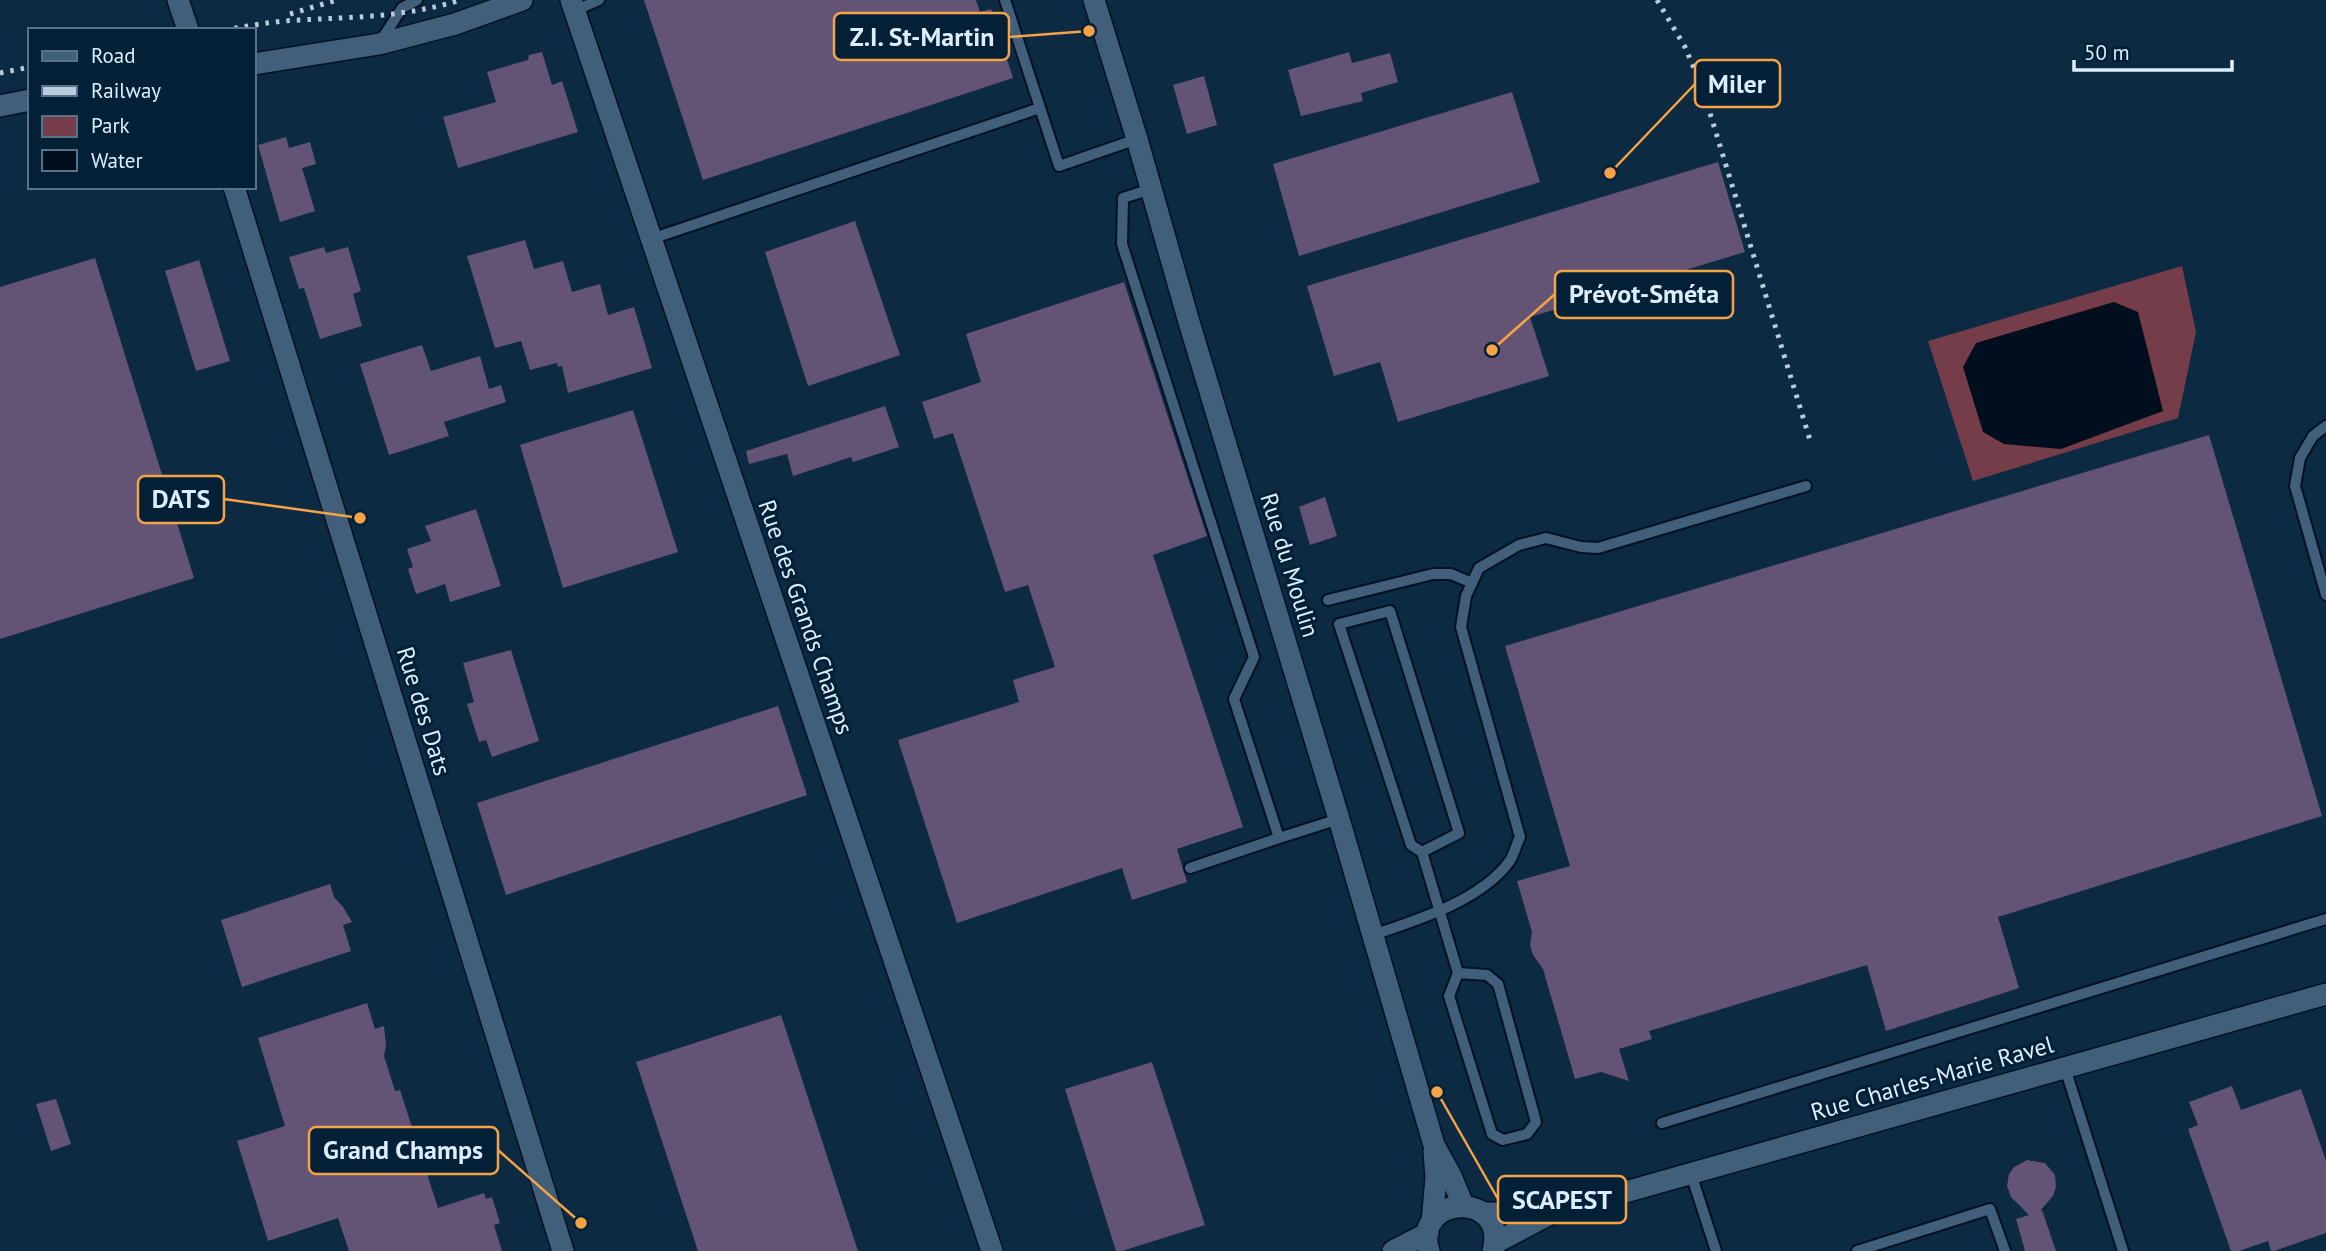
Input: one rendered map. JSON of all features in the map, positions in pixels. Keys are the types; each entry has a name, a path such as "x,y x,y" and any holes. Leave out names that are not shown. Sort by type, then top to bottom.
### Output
{"street":[{"path":"178,0 187,28"},
{"path":"256,64 379,44 455,24 522,0"},
{"name":"Rue du Moulin","path":"1094,0 1434,1146 1436,1178 1430,1235"},
{"name":"Rue des Grands Champs","path":"573,5 992,1251"},
{"path":"0,106 28,100"},
{"name":"Rue des Dats","path":"235,189 563,1251"},
{"name":"Rue Charles-Marie Ravel","path":"1494,1247 1551,1213 2065,1068 2324,1001"},
{"name":"Rue du Moulin","path":"1434,1146 1463,1205"},
{"path":"1393,1251 1430,1235 1440,1213 1450,1207 1463,1205 1483,1213 1495,1233 1494,1247"},
{"name":"Rue Charles-Marie Ravel","path":"1483,1213 1551,1213"}],"lane":[{"path":"379,44 402,8 417,0"},
{"path":"573,5 599,0"},
{"path":"1005,0 1059,166 1137,139"},
{"path":"652,239 1040,108"},
{"path":"1151,189 1124,198 1122,244 1254,657 1234,699 1279,838"},
{"path":"2326,426 2313,436 2300,458 2295,486 2326,595"},
{"path":"1373,935 1458,903 1510,861 1520,837 1461,627 1466,596 1479,568 1519,545 1546,538 1581,547 1598,548 1807,486"},
{"path":"1328,600 1433,574 1451,574 1472,583"},
{"path":"1422,852 1459,833 1390,611 1339,624 1411,845 1422,852 1458,973 1449,996 1492,1134 1503,1140 1527,1134 1536,1122 1498,984 1487,975 1458,973"},
{"path":"1190,869 1339,819"},
{"path":"1662,1123 2326,919"},
{"path":"2065,1068 2123,1251"},
{"path":"1691,1174 1716,1251"},
{"path":"1857,1251 1990,1209 2005,1251"}],"green space":[{"path":"2182,266 2196,332 2178,418 1973,481 1928,341"}],"water":[{"path":"2114,302 2138,312 2163,411 2061,449 2004,444 1983,432 1963,367 1976,343"}],"building":[{"path":"644,0 976,0 980,12 991,9 1013,78 703,180"},
{"path":"542,52 552,85 562,81 578,132 458,168 443,117 496,102 487,72 528,60 529,55"},
{"path":"1349,52 1352,63 1390,53 1398,82 1361,93 1363,101 1301,116 1288,70"},
{"path":"1204,76 1217,125 1187,134 1173,85"},
{"path":"1512,92 1540,182 1299,256 1273,164"},
{"path":"286,137 289,148 310,142 316,164 302,168 315,211 280,222 258,145"},
{"path":"1718,162 1745,252 1530,317 1549,376 1398,422 1380,362 1334,376 1307,286"},
{"path":"855,221 900,355 808,386 765,252"},
{"path":"525,240 534,269 563,261 572,292 600,284 608,315 634,307 652,368 568,393 562,366 558,367 557,363 530,370 521,341 495,348 467,256"},
{"path":"324,247 326,253 348,247 361,291 353,294 362,326 320,339 304,288 299,289 289,257"},
{"path":"95,258 194,578 0,639 0,287"},
{"path":"199,260 230,361 196,371 165,271"},
{"path":"1124,282 1207,536 1153,555 1243,827 1177,849 1187,882 1132,900 1122,868 957,923 898,740 1019,702 1013,680 1055,667 1028,585 1005,592 953,433 934,439 922,402 981,382 966,334"},
{"path":"422,345 431,371 480,356 489,389 501,385 506,402 444,422 449,436 389,455 360,364"},
{"path":"885,406 899,447 853,462 851,457 793,476 787,454 749,464 746,451"},
{"path":"633,410 678,552 563,588 520,445"},
{"path":"2209,435 2322,816 1998,917 2019,988 1886,1031 1867,965 1649,1031 1652,1039 1619,1049 1629,1081 1601,1072 1575,1079 1543,969 1533,955 1530,945 1532,932 1517,881 1570,866 1505,646"},
{"path":"1325,497 1337,536 1310,545 1299,507"},
{"path":"476,509 501,586 450,602 445,584 416,594 408,569 413,567 407,549 431,541 425,526"},
{"path":"511,650 539,741 492,757 486,740 479,742 467,704 474,702 463,663"},
{"path":"778,706 807,795 506,895 477,803"},
{"path":"330,884 334,897 352,922 343,925 351,951 242,987 221,920"},
{"path":"367,1003 375,1029 384,1026 384,1056 395,1091 400,1090 438,1208 484,1193 486,1199 492,1197 500,1223 494,1225 502,1251 349,1251 338,1218 268,1241 237,1141 285,1126 258,1038"},
{"path":"781,1015 858,1251 698,1251 636,1062"},
{"path":"1152,1062 1205,1225 1116,1251 1065,1089"},
{"path":"2232,1086 2241,1110 2301,1089 2326,1161 2326,1233 2274,1251 2271,1251 2268,1241 2231,1251 2188,1129 2198,1125 2189,1102"},
{"path":"56,1099 71,1144 51,1151 36,1104"},
{"path":"2027,1160 2045,1163 2055,1175 2056,1187 2053,1196 2040,1211 2042,1210 2056,1251 2025,1251 2016,1219 2029,1215 2011,1197 2007,1186 2009,1174 2014,1167"}],"railway":[{"path":"290,14 337,0"},
{"path":"237,28 281,21 400,13 461,0"},
{"path":"1657,0 1685,47 1702,87 1810,440"},
{"path":"0,73 28,67"}],"place":[{"name":"Z.I. St-Martin","path":"1089,31"},
{"name":"Miler","path":"1610,173"},
{"name":"Prévot-Sméta","path":"1492,350"},
{"name":"DATS","path":"360,518"},
{"name":"SCAPEST","path":"1437,1092"},
{"name":"Grand Champs","path":"581,1223"}]}
